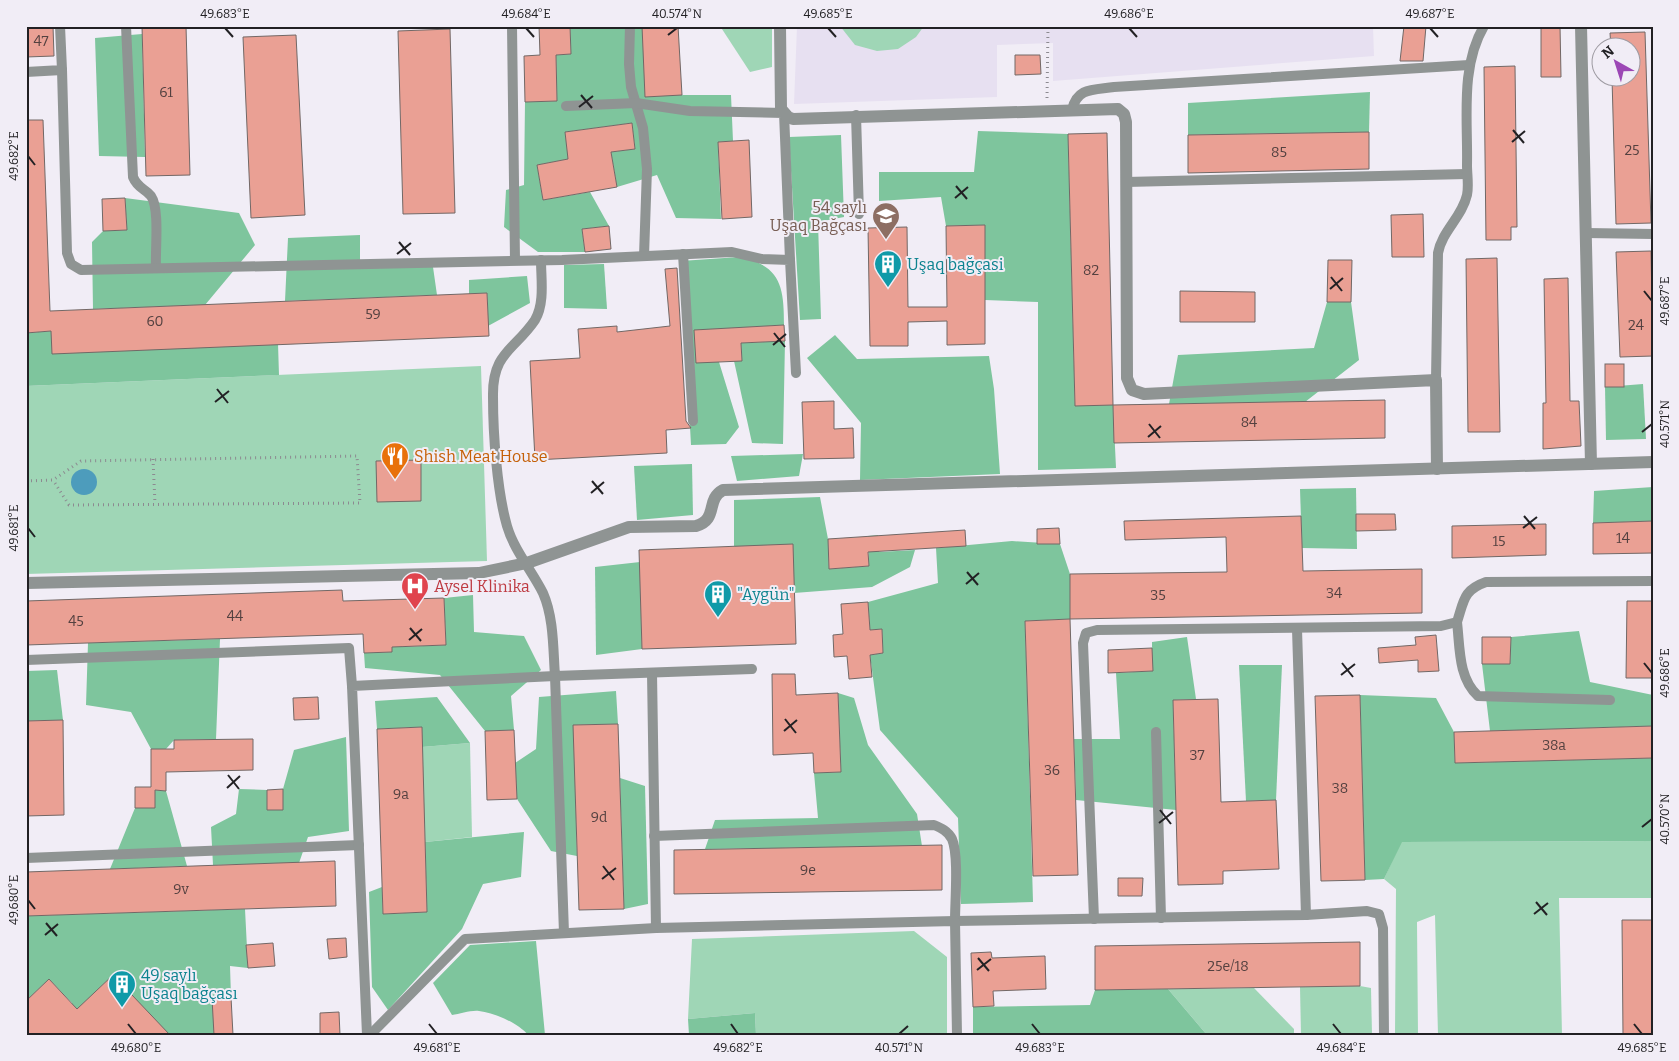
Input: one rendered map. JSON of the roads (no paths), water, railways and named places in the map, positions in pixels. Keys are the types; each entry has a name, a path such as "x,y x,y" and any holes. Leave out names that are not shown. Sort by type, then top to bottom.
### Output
{"street":[{"path":"780,26 781,103 784,113 793,119 1072,110 1118,110 1124,114 1127,378 1132,390 1144,394 1436,380 1437,469"},
{"path":"1581,26 1591,464"},
{"path":"26,583 478,573 527,562 629,527 696,526 704,524 710,518 714,500 724,490 1653,462"}],"lane":[{"path":"60,26 67,253 70,264 81,270 540,260 732,252 762,259 790,260"},
{"path":"126,26 133,177 137,186 151,196 155,207 156,267"},
{"path":"512,26 515,260"},
{"path":"630,26 629,64 636,104 643,128 647,169 644,256"},
{"path":"1436,380 1438,253 1445,233 1464,204 1467,194 1469,65 1475,42 1484,26"},
{"path":"1072,110 1074,99 1085,91 1114,87 1469,65"},
{"path":"26,72 62,70"},
{"path":"566,106 636,104 690,111 784,113 796,373"},
{"path":"856,116 859,214"},
{"path":"1126,182 1467,174"},
{"path":"1586,233 1653,234"},
{"path":"683,254 693,421"},
{"path":"540,260 541,303 535,319 504,353 495,375 493,396 501,502 508,528 544,595 549,612 555,676 564,933"},
{"path":"1610,700 1478,696 1470,690 1464,678 1458,622 1465,596 1473,587 1486,582 1653,581"},
{"path":"1094,919 1083,643 1086,633 1097,630 1441,626 1458,622"},
{"path":"1297,629 1306,916"},
{"path":"26,660 349,648 368,1035"},
{"path":"352,686 752,669"},
{"path":"652,673 656,928"},
{"path":"1156,732 1161,918"},
{"path":"654,836 934,825 945,830 952,839 955,853 956,1035"},
{"path":"26,858 359,845"},
{"path":"368,1035 465,939 656,928 1306,916 1367,911 1379,914 1383,928 1384,1035"}],"water":[{"path":"84,469 93,473 97,482 93,491 84,495 75,491 71,482 75,473"}],"place":[{"name":"54 saylı Uşaq Bağçası","path":"886,240"},
{"name":"Uşaq bağçasi","path":"888,288"},
{"name":"Shish Meat House","path":"395,480"},
{"name":"Aysel Klinika","path":"415,610"},
{"name":"\"Aygün\"","path":"718,618"},
{"name":"49 saylı Uşaq bağçası","path":"122,1008"}]}
